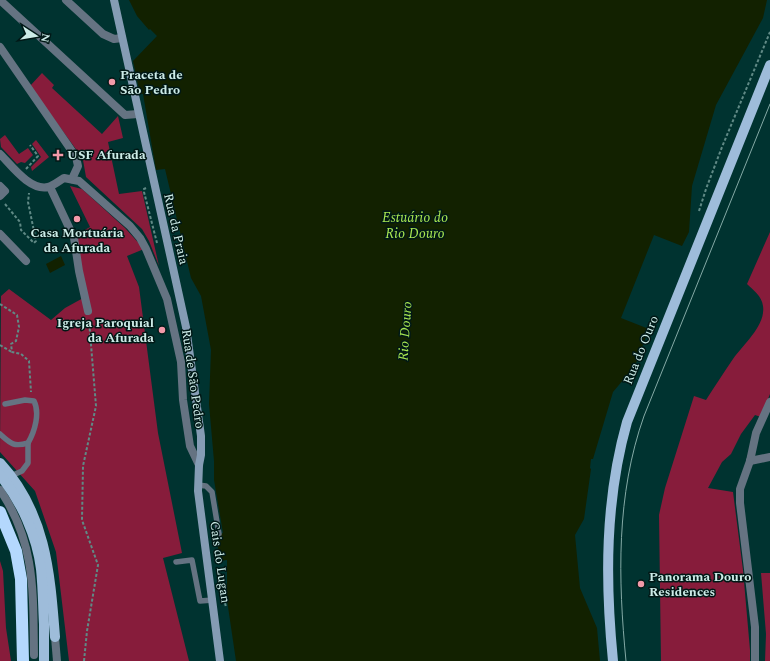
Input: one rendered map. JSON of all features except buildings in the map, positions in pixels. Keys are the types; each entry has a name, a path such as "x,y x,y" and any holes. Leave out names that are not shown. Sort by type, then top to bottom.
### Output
{"highway":[{"path":"0,512 16,551 21,579 23,661"}],"main road":[{"name":"Rua da Praia","path":"114,0 186,327 201,436 201,454 199,465"},
{"name":"Rua do Ouro","path":"613,661 608,602 607,556 613,480 619,450 630,414 770,65"},
{"path":"0,463 11,476 26,500 41,537 50,578 55,637"},
{"name":"Cais do Lugan","path":"199,465 198,492 220,661"},
{"path":"0,475 11,490 22,510 41,568 43,596 40,658"}],"street":[{"path":"0,0 125,115 138,114"},
{"path":"66,0 103,34 114,39 122,38"},
{"path":"0,47 76,157 78,166 72,179 64,178 50,187 40,188 30,184 0,154"},
{"name":"Rua de São Pedro","path":"72,179 79,181 130,226 140,238 146,249 167,299 181,362 183,400 190,446 199,465"},
{"path":"0,186 5,191 0,196"},
{"path":"50,187 74,238 79,271 88,311"},
{"path":"0,234 26,261"},
{"path":"755,661 755,627 740,503 740,489 750,461 756,433 770,402"},
{"path":"750,461 770,457"},
{"path":"0,490 18,522 29,557 40,658"},
{"path":"55,637 57,661"}],"lane":[{"path":"5,404 26,400 34,401 38,409 33,435 28,443 28,463 22,471 11,476"},
{"path":"0,434 8,441 18,446 28,443"},
{"path":"198,485 206,486 212,492 219,534"},
{"path":"176,562 192,560 200,601 213,600"}],"path":[{"path":"21,174 38,156 30,145"},
{"path":"144,192 144,189 147,188"},
{"path":"5,204 20,222 21,230 34,243 36,241 28,202"},
{"path":"0,304 17,315 19,327 16,341 11,344 12,352"},
{"path":"84,661 87,631 98,565 82,520 83,466 96,406 88,311"},
{"path":"0,345 12,352 21,354 29,361 30,388 34,401"},
{"path":"225,603 226,607"}],"shaded area":[{"path":"42,73 54,85 52,88 102,134 118,116 123,138 108,142 119,194 142,191 159,266 149,241 142,229 86,177 83,160 30,86"},
{"path":"5,135 19,154 28,148 33,155 25,163 21,162 17,164 1,147 0,139"},
{"path":"36,140 49,157 32,171 31,167 41,157 32,144"},
{"path":"70,186 82,189 125,228 144,249 127,256 139,287 158,433 182,553 163,558 189,661 69,661 56,552 35,491 0,452 1,296 9,289 51,320 65,308 85,297 76,235 90,227"},
{"path":"770,232 770,394 761,417 755,415 741,434 731,454 722,462 708,488 733,492 743,570 750,661 661,661 659,515 665,488 694,396 706,400 733,359 758,327 761,320 763,306 761,299 747,284"},
{"path":"0,561 3,571 6,628 11,661 0,661"},
{"path":"761,573 770,573 770,661 765,661 766,634"}],"water":[{"name":"Estuário do Rio Douro","path":"129,0 767,0 763,18 716,105 692,186 689,232 682,246 654,235 621,318 649,329 635,366 613,392 593,459 591,459 584,519 575,535 580,588 597,628 600,661 236,661 227,600 227,560 220,561 216,535 223,533 214,480 214,461 209,404 211,350 201,296 191,278 165,169 156,170 143,94 140,94 133,61 157,36 150,29 149,30 137,16"},
{"path":"61,256 65,265 50,273 46,264"}],"tram line":[{"path":"626,661 623,630 621,568 622,537 628,476 635,446 644,416 770,104"}],"place":[{"name":"Praceta de São Pedro","path":"112,82"},
{"name":"USF Afurada","path":"58,155"},
{"name":"Casa Mortuária da Afurada","path":"77,219"},
{"name":"Igreja Paroquial da Afurada","path":"162,330"},
{"name":"Panorama Douro Residences","path":"641,584"}],"water label":[{"name":"Rio Douro","path":"405,331"}]}
